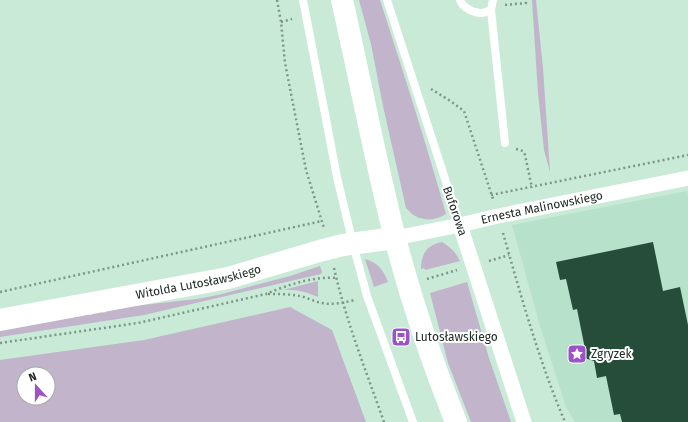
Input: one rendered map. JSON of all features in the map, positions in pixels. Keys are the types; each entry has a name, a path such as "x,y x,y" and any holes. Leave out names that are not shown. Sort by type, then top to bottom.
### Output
{"main road":[{"path":"342,0 395,238 428,348 456,422"},
{"name":"Witolda Lutosławskiego","path":"0,320 228,278 323,250 395,238"}],"street":[{"name":"Ernesta Malinowskiego","path":"395,238 688,178"},
{"name":"Buforowa","path":"460,225 524,422"}],"lane":[{"path":"303,0 337,177 353,244 367,296 413,422"},
{"name":"Buforowa","path":"387,0 460,225"},
{"path":"460,0 461,4 471,11 480,13 490,10"},
{"path":"493,0 490,10 505,143"}],"path":[{"path":"277,0 281,22 284,63 306,170 324,228"},
{"path":"490,10 501,6 526,3 525,0"},
{"path":"429,88 464,111 495,205"},
{"path":"505,143 523,151 525,155 536,208"},
{"path":"491,195 688,155"},
{"path":"0,292 322,221"},
{"path":"502,229 552,391 565,422"},
{"path":"482,263 509,254"},
{"path":"422,280 458,269"},
{"path":"336,274 353,335 384,422"},
{"path":"266,294 282,286 326,277 337,278"},
{"path":"0,343 138,323 266,294 302,296 321,303 344,303"}],"shaded area":[{"path":"359,0 380,0 446,214 440,217 423,219 414,215 406,208 383,106 371,44"},
{"path":"532,0 536,0 543,68 550,172 544,150 538,93"},
{"path":"687,191 688,422 575,422 566,407 540,326 512,225"},
{"path":"442,242 452,250 460,261 425,270 424,268 421,269 422,259 426,251 432,245"},
{"path":"365,259 380,267 388,282 374,287"},
{"path":"320,266 322,272 321,274 144,315 0,337 0,330 88,313 89,315 92,315 91,312 102,310 103,313 106,312 106,309 197,299 218,295 290,276"},
{"path":"318,281 318,297 301,291 283,290"},
{"path":"467,282 489,358 511,422 471,422 448,363 430,293"},
{"path":"290,307 332,330 366,422 0,422 0,360 144,340"}],"building":[{"path":"653,242 663,291 680,287 688,325 688,422 622,422 620,414 614,415 606,376 597,378 594,361 578,356 585,349 577,309 573,310 566,279 560,280 556,262"}],"place":[{"name":"Lutosławskiego","path":"401,337"},
{"name":"Zgryzek","path":"577,354"}]}
